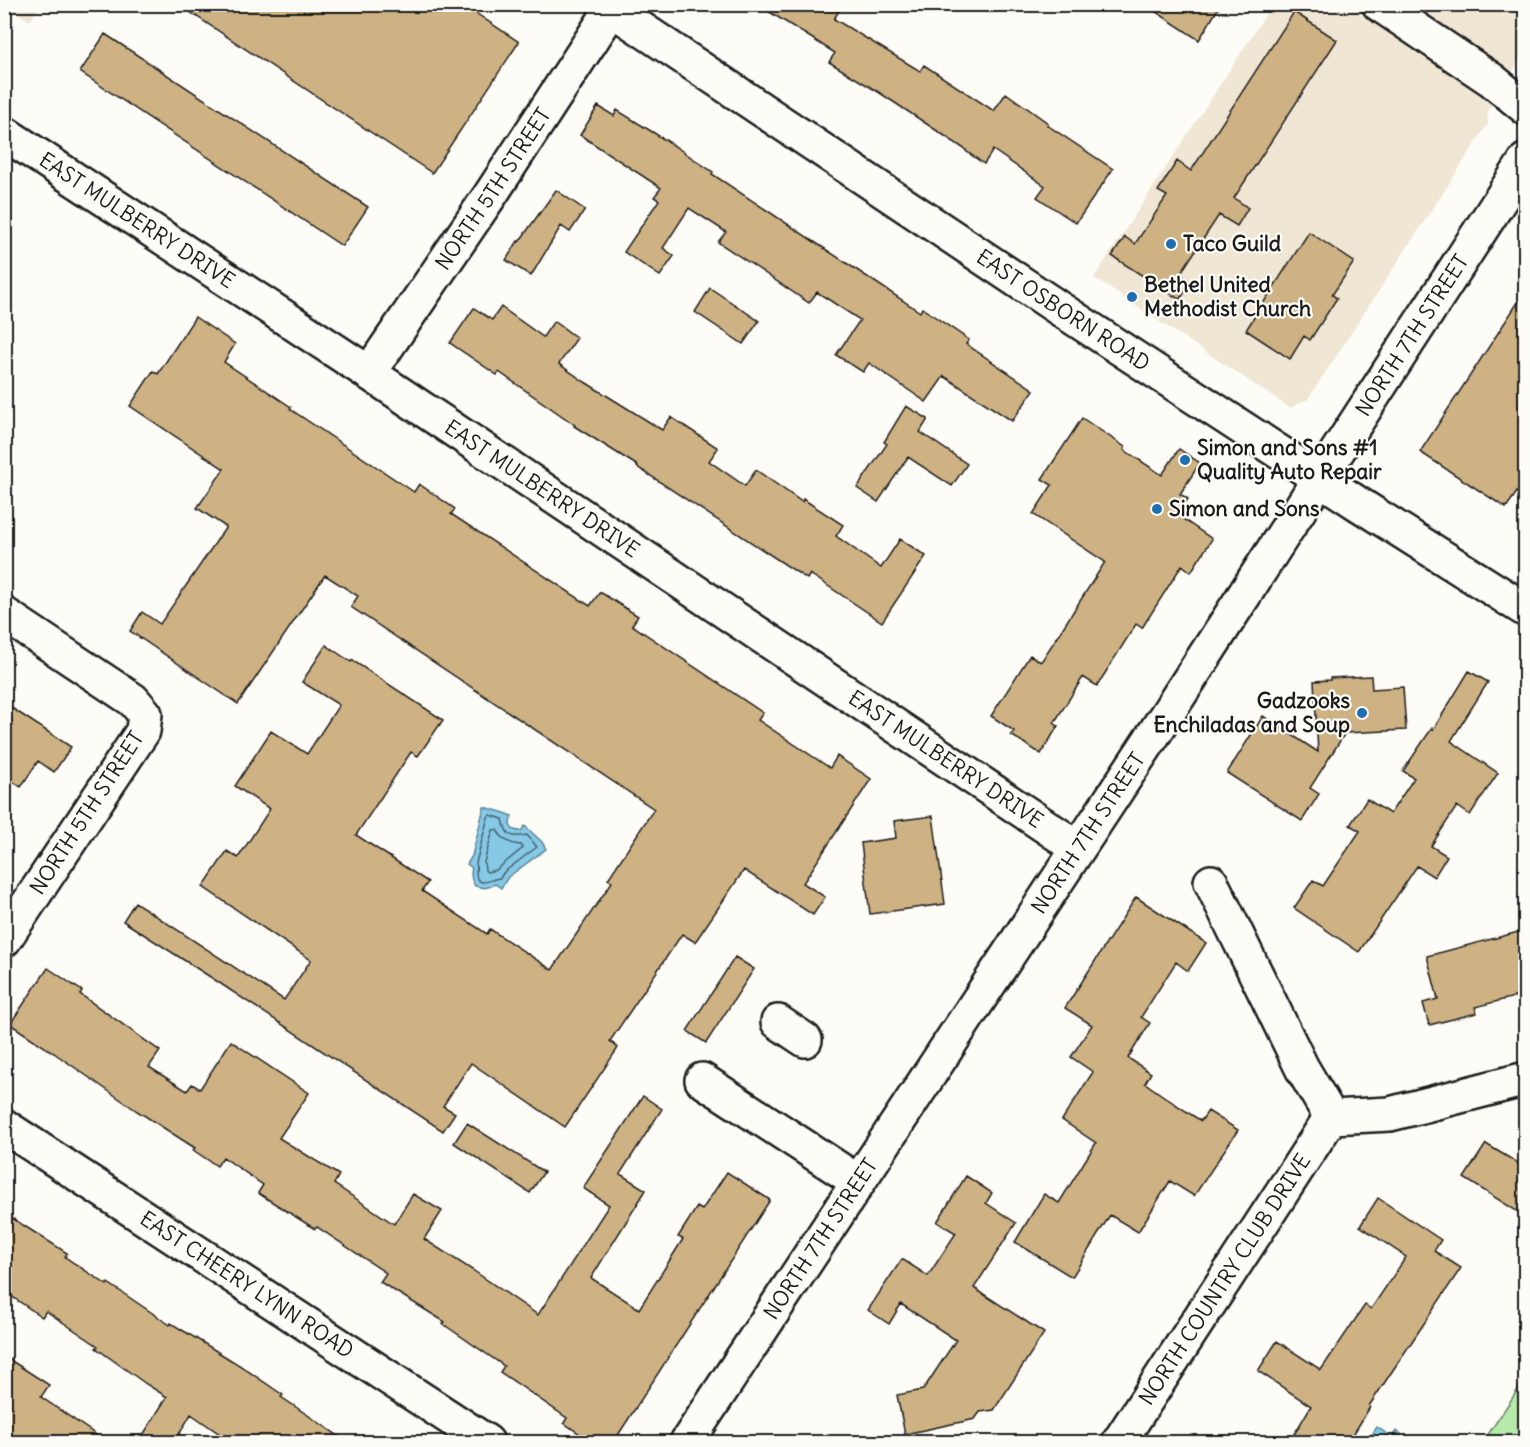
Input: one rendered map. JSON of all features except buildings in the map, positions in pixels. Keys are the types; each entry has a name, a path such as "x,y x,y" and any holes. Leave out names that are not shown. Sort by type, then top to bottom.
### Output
{"street":[{"path":"1379,4 1492,80 1526,108"},
{"name":"NORTH 5TH STREET","path":"369,373 491,194 610,6"},
{"name":"EAST OSBORN ROAD","path":"610,6 1057,307 1526,610"},
{"name":"EAST MULBERRY DRIVE","path":"4,133 369,373 1078,848"},
{"name":"NORTH 7TH STREET","path":"687,1443 1526,160"},
{"name":"NORTH 5TH STREET","path":"4,614 133,700 145,714 142,731 4,940"},
{"path":"1211,882 1298,1059 1331,1117 1390,1114 1526,1079"},
{"path":"778,1022 805,1040"},
{"path":"702,1080 857,1181"},
{"name":"NORTH COUNTRY CLUB DRIVE","path":"1119,1443 1331,1117"},
{"name":"EAST CHEERY LYNN ROAD","path":"4,1126 487,1443"}],"shaded area":[{"path":"5,5 40,5 30,21"},
{"path":"1272,5 1525,5 1525,58 1519,61 1487,112 1488,124 1308,399 1290,408 1094,278"}],"green space":[{"path":"1525,1379 1525,1442 1483,1442"}],"water":[{"path":"484,807 512,816 510,824 514,830 521,831 525,826 546,849 508,877 501,888 495,884 486,888 475,886 471,877 472,868 467,864 472,856"},
{"path":"1377,1427 1392,1437 1396,1431 1401,1434 1397,1440 1402,1442 1367,1442"}],"place":[{"name":"Taco Guild","path":"1171,244"},
{"name":"Bethel United Methodist Church","path":"1132,297"},
{"name":"Simon and Sons #1 Quality Auto Repair","path":"1185,460"},
{"name":"Simon and Sons","path":"1157,509"},
{"name":"Gadzooks Enchiladas and Soup","path":"1362,713"}]}
